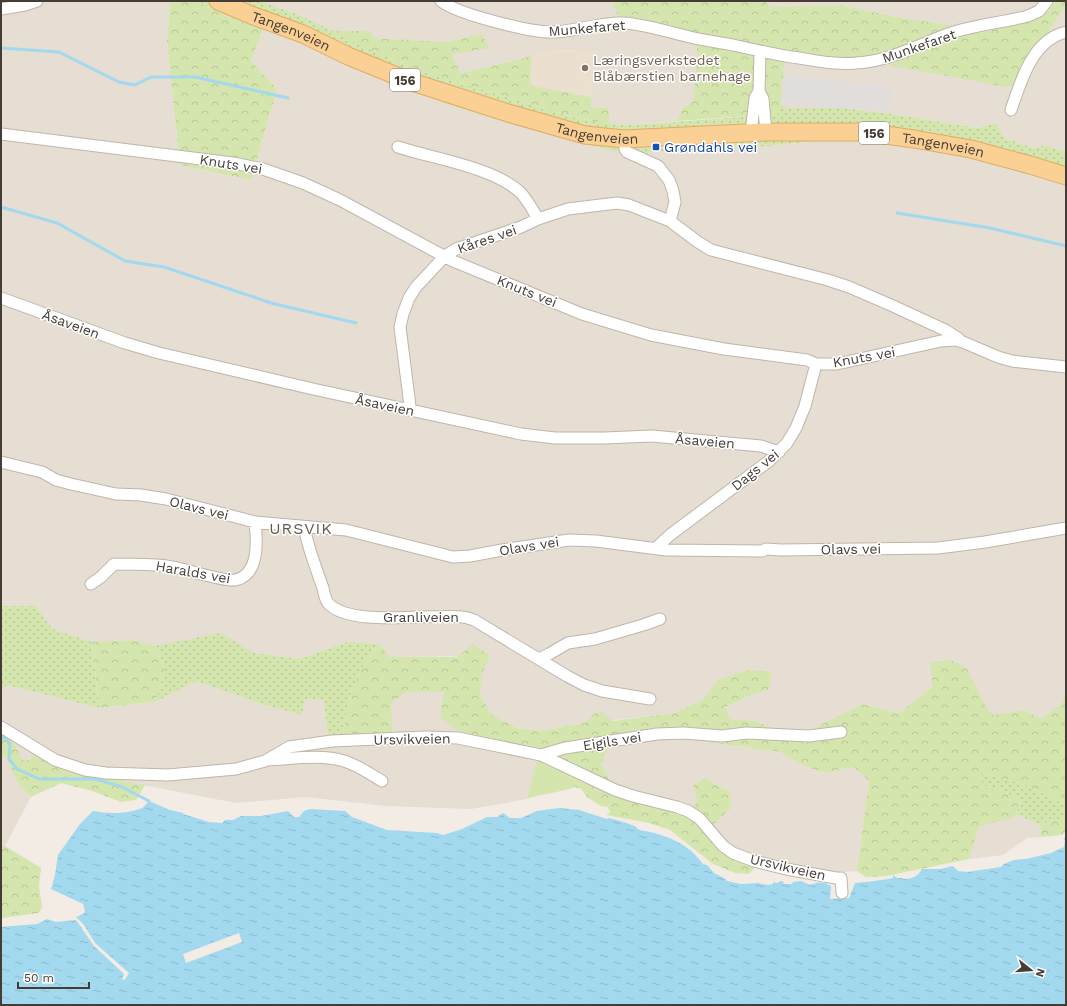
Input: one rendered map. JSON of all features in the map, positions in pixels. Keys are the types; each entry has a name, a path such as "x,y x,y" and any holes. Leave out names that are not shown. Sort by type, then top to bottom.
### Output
{"main road":[{"name":"Tangenveien","path":"218,1 303,34 355,59 409,81 571,131 599,137 624,139 759,132 858,132 914,138 971,149 1066,176"}],"street":[{"path":"1,9 25,5 37,1"},
{"name":"Munkefaret","path":"441,1 449,6 476,16 531,30 553,32 606,23 642,25 688,37 760,52 828,63 856,63 873,61 901,54 934,39 956,32 1028,16 1039,11 1047,1"},
{"path":"1011,110 1022,80 1038,51 1052,38 1066,32"},
{"path":"759,132 763,99 759,91 760,52"},
{"path":"759,91 755,98 759,132"},
{"name":"Knuts vei","path":"1,134 233,163 263,169 303,183 340,200 453,261 582,314 650,335 724,349 807,360 816,364 837,364 942,341 955,340 1005,359 1066,367"},
{"path":"624,139 625,149 627,152 658,166 669,180 675,202 670,221 711,250 828,280 849,287 945,330 959,339 959,341"},
{"path":"398,147 490,174 517,190 525,198 538,218"},
{"name":"Kåres vei","path":"409,410 409,398 400,327 403,314 409,298 416,287 446,256 456,249 521,227 538,218 580,207 617,203 629,205 670,221"},
{"name":"Åsaveien","path":"1,298 125,343 159,353 521,434 543,437 604,438 652,436 761,446 779,452"},
{"name":"Dags vei","path":"656,548 670,535 779,452 791,438 796,428 816,364"},
{"name":"Olavs vei","path":"1,462 42,472 56,480 116,494 141,495 166,499 255,522 346,530 453,558 569,540 596,540 673,550 762,552 766,549 938,548 985,542 1066,528"},
{"name":"Haralds vei","path":"91,584 101,578 114,564 159,565 228,580 241,578 249,571 254,563 256,551 255,522"},
{"name":"Granliveien","path":"304,527 315,567 327,602 334,608 359,616 394,618 462,617 480,623 584,685 602,691 650,699"},
{"path":"539,658 568,643 596,639 660,619"},
{"name":"Ursvikveien","path":"1,727 55,760 85,770 106,774 214,772 236,769 264,761 284,749 298,746 332,742 424,737 458,738 541,755 616,790 688,811 699,818 723,846 733,853 754,861 786,869 841,878 842,892"},
{"name":"Eigils vei","path":"541,755 565,748 657,734 684,733 722,736 746,733 809,736 841,732"},
{"path":"264,761 326,758 343,761 354,765 382,781"}],"shaded area":[{"path":"170,1 167,42 180,165 251,180 277,89 251,61 263,29 298,42 376,78 458,108 605,149 639,154 680,149 770,146 832,139 887,142 1010,167 1066,183 1066,688 1063,703 1041,719 1025,710 993,715 985,705 934,687 899,713 862,704 810,730 774,729 755,721 730,719 726,707 746,697 718,680 701,701 674,713 565,726 545,731 517,728 492,715 480,695 482,673 490,656 389,657 380,644 347,642 300,659 254,653 221,634 155,646 133,640 92,642 52,629 36,606 1,606 1,2"},
{"path":"259,1 614,1 613,5 697,36 697,61 693,101 682,109 677,121 633,125 610,124 609,108 590,107 595,51 547,50 521,59 460,73 451,54 481,35 448,42 373,38 370,31 329,31 297,14"},
{"path":"766,1 1056,1 1049,10 1036,19 979,33 949,25 896,17 841,5 773,7 766,5"},
{"path":"1066,5 1066,152 1045,145 1035,148 1004,138 996,123 978,128 892,114 843,108 789,108 780,104 785,52 857,59 905,67 1045,38"},
{"path":"547,50 595,51 591,97 532,87 530,81 532,55"},
{"path":"784,75 862,84 892,85 891,110 791,106 782,104"},
{"path":"196,681 265,705 302,715 305,699 324,700 328,738 342,735 393,735 391,703 406,692 444,692 537,758 527,799 471,809 386,806 306,797 236,803 70,771 34,755 29,760 21,760 15,744 5,734 1,722 1,690 7,685 99,708 155,702"},
{"path":"682,728 740,746 759,750 777,751 805,766 825,773 854,767 869,781 857,871 844,872 757,865 727,852 711,827 730,791 703,778 693,785 697,801 689,815 614,788 601,764 609,746"},
{"path":"1,756 6,757 19,785 31,797 5,846 1,846"},
{"path":"1017,814 1041,826 1041,837 1027,838 1003,855 969,859 979,825 1012,818"}],"green space":[{"path":"170,1 196,1 227,16 263,29 251,61 277,89 251,180 180,165 167,42"},
{"path":"196,1 259,1 297,14 395,61 441,77 572,117 610,124 633,125 779,114 780,104 789,108 843,108 892,114 978,128 996,123 1004,138 1034,148 1045,145 1066,152 1066,183 1010,167 887,142 832,139 770,146 680,149 639,154 605,149 458,108 376,78 298,42 227,16"},
{"path":"614,1 766,1 767,5 773,7 841,5 896,17 949,25 979,33 1036,19 1049,10 1056,1 1066,1 1066,5 1015,84 1007,87 857,59 841,59 785,52 780,114 677,121 682,109 693,101 697,61 697,36 620,19 613,5"},
{"path":"329,31 371,31 373,38 448,42 481,34 490,48 452,54 460,73 521,59 532,55 530,81 532,86 591,97 591,107 609,108 610,124 572,117 441,77 395,61"},
{"path":"1,606 36,606 52,629 92,642 99,708 7,685 1,690"},
{"path":"221,633 254,653 300,659 347,642 380,644 364,664 352,689 342,735 328,738 324,700 305,699 302,715 265,705 196,681 155,702 165,669 155,646"},
{"path":"133,640 155,646 165,669 155,702 99,708 92,642"},
{"path":"380,644 389,657 457,657 473,644 490,656 482,674 480,695 492,715 517,728 545,731 585,723 598,710 613,721 674,713 701,701 718,680 749,670 772,672 769,689 746,697 726,707 730,719 755,721 774,729 810,730 862,704 899,713 933,687 930,663 950,660 966,667 985,705 993,715 1025,710 1041,719 1062,703 1066,688 1066,805 1015,781 981,774 982,785 1003,791 1020,800 1017,814 1012,818 979,826 969,859 886,876 866,877 857,871 869,781 854,767 825,773 805,766 777,751 710,743 682,728 609,746 601,764 614,788 689,815 697,801 693,785 704,778 730,791 731,808 711,827 712,840 757,865 749,874 735,873 713,864 670,830 649,823 607,815 610,812 608,807 601,806 588,798 581,789 575,787 567,771 537,758 465,736 440,717 444,692 406,692 391,703 393,735 342,735 352,689 364,664"},
{"path":"1,722 5,734 15,744 22,760 29,760 34,755 70,771 145,785 136,800 121,802 92,791 61,783 31,797 19,785 6,757 1,756"},
{"path":"537,758 567,771 575,787 527,799"},
{"path":"981,774 1015,781 1066,805 1066,813 1063,822 1050,819 1041,826 1017,814 1020,800 1003,791 982,785"},
{"path":"1066,813 1066,832 1061,835 1041,837 1041,826 1050,819 1063,822"},
{"path":"1,846 5,846 41,868 39,886 42,907 39,913 2,918"}],"water":[{"path":"149,801 170,810 209,822 222,823 225,820 233,820 241,816 261,816 288,811 294,817 299,817 304,811 311,809 345,811 352,817 387,830 437,833 443,835 462,829 487,817 497,817 503,813 510,818 521,818 537,811 559,808 579,810 633,825 640,830 667,837 690,850 703,864 707,865 714,873 727,881 741,884 757,883 768,885 773,884 773,882 777,883 781,881 784,882 783,884 792,884 793,882 801,881 810,885 823,883 831,886 830,899 849,898 855,883 891,879 893,878 893,875 897,878 909,879 916,876 922,869 941,869 953,866 958,871 967,872 1001,867 1004,864 1014,860 1026,859 1051,853 1064,847 1064,839 1066,835 1066,1005 1,1005 1,927 37,924 47,919 56,922 76,920 94,946 124,974 122,979 125,980 129,973 95,943 84,925 76,917 83,914 85,911 83,904 51,889 58,855 80,824 93,811 111,813 137,810 145,806"}],"pier":[{"path":"239,933 242,942 186,963 183,954"}],"waterway":[{"path":"1,48 59,52 119,82 135,85 151,77 195,77 288,98"},
{"path":"1,207 57,223 125,261 164,267 271,303 356,323"},
{"path":"897,213 990,228 1066,246"},
{"path":"1,736 10,743 9,759 17,769 39,779 94,779 120,786 149,801"}],"place":[{"name":"Læringsverkstedet Blåbærstien barnehage","path":"585,68"},
{"name":"Grøndahls vei","path":"656,147"}],"district":[{"name":"URSVIK","path":"301,528"}]}
